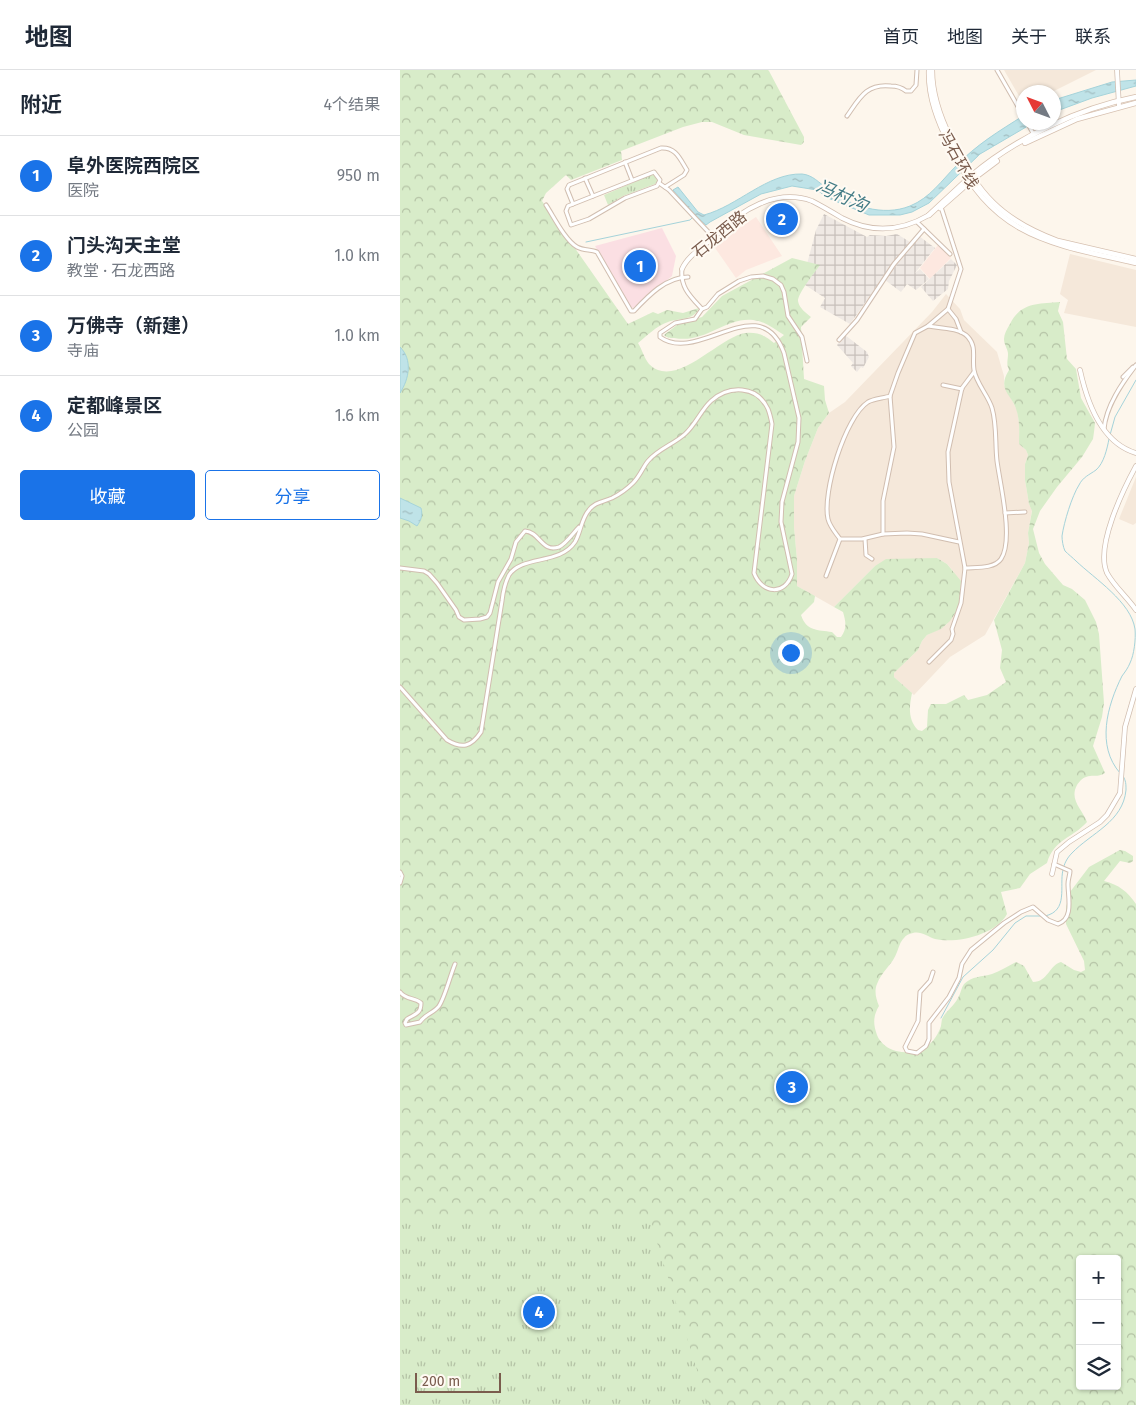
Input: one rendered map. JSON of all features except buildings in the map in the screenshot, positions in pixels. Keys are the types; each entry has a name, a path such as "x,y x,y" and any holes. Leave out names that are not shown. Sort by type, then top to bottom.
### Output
{"main road":[{"name":"冯石环线","path":"930,70 934,95 959,160 970,179 998,213 1012,224 1033,236 1070,248 1136,263"},
{"name":"石龙西路","path":"928,215 970,179 1060,121 1136,97"},
{"name":"石龙西路","path":"1119,103 1136,102"},
{"name":"冯石环线","path":"970,179 997,207 1016,221 1033,230 1058,241 1136,259"},
{"name":"石龙西路","path":"928,215 941,207 970,179"}],"street":[{"path":"847,116 864,93 874,86 901,87 906,91 910,91 916,85 917,70"},
{"path":"998,70 1016,102"},
{"path":"1117,70 1119,103"},
{"path":"1031,130 1034,136"},
{"path":"573,204 567,188 569,185 661,148 672,149 687,170 684,175 665,187"},
{"path":"625,162 632,180"},
{"path":"654,172 659,177 659,183 648,190 626,198 589,219 571,225 566,208 573,204 654,172"},
{"path":"585,178 593,196"},
{"path":"659,183 669,190 714,238"},
{"name":"石龙西路","path":"682,268 685,262 714,238 724,227 750,208 767,200 782,197 798,198 812,202 844,219 868,228 890,229 917,222 928,215"},
{"path":"546,205 566,236 575,246 580,249 597,252 631,311 634,311 663,285 688,277"},
{"path":"883,534 883,501 894,447 890,396 913,336 948,309 961,269 941,207"},
{"path":"917,222 950,254"},
{"path":"840,340 857,320 894,264 924,229"},
{"path":"682,268 681,281 690,296 702,309"},
{"path":"400,687 447,740 456,745 466,746 473,742 482,732 503,593 510,574 516,568 562,554 575,542 587,511 596,503 624,492 635,481 648,460 685,434 696,422 709,402 723,392 738,389 755,394 768,408 772,424 754,573 764,588 778,589 785,586 790,581 792,574 781,522 782,502 798,442 799,418 784,353 780,344 764,329 754,326 739,326 705,340 687,343 665,340 660,337 660,333 675,323 695,319 702,309 707,307 718,294 739,281 751,276 763,276 773,279 781,285 788,316 802,337 807,361"},
{"path":"948,309 956,319 961,332"},
{"path":"928,326 961,332 967,335 975,350 974,371 992,408 1005,514 1005,543 1002,558 999,561 987,567 965,568"},
{"path":"1123,377 1136,364"},
{"path":"1105,430 1105,417 1136,364"},
{"path":"1080,370 1088,404 1105,430 1115,441 1131,452 1136,453"},
{"path":"929,662 951,640 952,629 961,604 965,568 949,482 948,466 950,440 962,389 974,371"},
{"path":"943,386 962,389"},
{"path":"890,396 868,402 853,419 848,428 832,474 828,496 828,520 831,528 840,538 865,539 883,534 922,534 959,542"},
{"path":"1136,466 1106,538 1104,554 1106,571 1111,580 1136,610"},
{"path":"1005,514 1025,512"},
{"path":"400,568 429,574 438,583 459,617 464,620 480,620 487,617 490,613 498,582 511,559 516,542 525,531 533,533 551,548 560,547 581,525"},
{"path":"826,576 840,538"},
{"path":"865,539 866,555 872,559"},
{"path":"1052,874 1057,852 1100,822 1107,815 1120,793 1126,727 1136,689"},
{"path":"933,972 930,981 920,992 918,1021 905,1047 906,1051 917,1053 926,1046 929,1039 929,1023 959,978 962,964 971,950 1021,912 1034,908 1046,918 1058,924 1063,923 1068,915 1068,881 1070,871 1054,864"},
{"path":"400,872 402,876 400,883"},
{"path":"400,992 403,996 421,1003 419,1013 408,1019 405,1023 406,1025 420,1022 424,1016 438,1009 455,964"}],"shaded area":[{"path":"1004,70 1096,70 1061,88 1061,85 1016,85 1016,91"},
{"path":"824,214 867,237 870,235 886,236 897,234 910,242 850,324 820,307 825,298 802,283 816,230"},
{"path":"756,217 782,256 746,270 736,278 713,245"},
{"path":"662,228 676,256 672,276 633,308 629,306 595,246"},
{"path":"919,236 935,248 915,273 920,269 929,279 916,290 907,284 901,292 885,280"},
{"path":"938,245 951,258 930,279 920,268"},
{"path":"1070,254 1136,270 1136,327 1064,313 1068,300 1060,294"},
{"path":"951,259 957,265 949,281 948,289 933,301 921,287"},
{"path":"946,294 960,309 964,320 997,352 1004,376 1004,385 1017,410 1019,444 1026,450 1028,455 1025,464 1025,480 1029,504 1032,510 1025,563 985,635 950,657 914,695 894,677 894,673 918,650 927,635 946,625 959,607 954,572 947,564 937,558 875,566 834,607 797,586 794,496 818,428 829,413 845,402 932,312"},
{"path":"845,335 867,352 869,357 863,368 861,367 857,372 851,366 853,363 837,345"},
{"path":"1136,477 1136,523 1133,525 1119,519"}],"green space":[{"path":"400,70 769,71 804,137 804,142 801,145 744,135 712,122 702,122 683,127 621,151 622,160 571,180 566,175 546,193 542,201 628,324 653,312 658,314 667,310 683,313 699,308 690,317 660,326 638,343 649,364 660,371 672,371 684,367 735,336 746,333 762,335 774,343 784,335 765,324 753,320 733,322 706,334 685,339 671,338 664,335 677,325 702,317 722,296 792,258 820,265 804,288 798,301 801,308 811,317 801,327 804,379 824,386 825,400 829,413 818,428 794,496 797,586 815,596 814,602 801,615 809,627 832,632 837,637 841,637 845,628 844,616 843,612 834,607 875,566 886,559 937,558 947,564 961,581 959,607 950,621 941,629 927,635 918,650 894,673 894,677 912,693 911,718 918,730 922,731 927,727 928,710 931,704 946,704 964,695 968,700 987,695 1006,682 1000,668 1002,650 994,620 1025,563 1032,511 1025,480 1025,464 1028,455 1026,450 1019,444 1017,412 1004,383 1009,370 1007,364 1008,352 1004,337 1014,317 1025,308 1031,305 1060,302 1058,311 1063,322 1067,359 1076,369 1081,398 1095,423 1094,432 1093,439 1082,457 1040,511 1033,529 1039,553 1045,564 1063,585 1072,589 1085,600 1096,622 1099,634 1104,703 1102,717 1093,746 1105,773 1083,778 1075,790 1075,800 1087,822 1059,844 1050,855 1047,863 1030,874 1020,888 1001,892 1007,914 1002,921 985,932 964,939 935,939 922,933 909,934 905,937 877,984 876,995 879,1006 874,1024 878,1038 887,1047 896,1051 918,1051 934,1039 941,1026 942,1019 956,1001 964,984 970,979 992,974 1016,962 1024,966 1033,982 1042,979 1054,966 1061,962 1074,970 1081,972 1085,970 1084,961 1066,924 1066,907 1070,892 1089,867 1120,850 1133,856 1133,861 1130,863 1120,861 1104,881 1122,889 1136,904 1136,1405 400,1405"},
{"path":"653,174 658,181 655,184 623,196 608,205 604,195"},
{"path":"400,1216 650,1220 708,1405 400,1405"}],"water":[{"path":"1136,80 1136,86 1092,98 1061,109 1061,98 1112,82"},
{"path":"1016,121 1016,130 1021,130 980,154 929,203 912,212 900,215 869,215 828,198 817,190 792,186 761,194 706,225 673,190 678,187 698,212 704,215 729,205 765,184 789,175 802,174 813,178 837,195 856,205 878,210 900,209 917,203 924,198 972,151"},
{"path":"400,347 407,358 408,370 406,382 400,393"},
{"path":"400,498 421,508 421,518 417,526 400,518"}],"waterway":[{"path":"586,242 690,220 693,217"},
{"path":"1110,435 1115,417 1136,380"},
{"path":"1109,439 1101,464 1082,480 1076,490 1066,517 1062,538 1065,551 1120,600 1132,619 1135,629 1133,656 1112,700 1106,726 1108,751 1120,773"},
{"path":"1045,916 1053,913 1060,903 1063,870 1069,857 1113,819 1119,811 1124,801 1126,790 1123,776"},
{"path":"941,1018 963,977 993,950 1015,923 1026,916 1041,916"}],"place":[{"name":"门头沟天主堂","path":"782,219"},
{"name":"阜外医院西院区","path":"640,266"},
{"name":"万佛寺（新建）","path":"792,1087"},
{"name":"定都峰景区","path":"539,1312"}],"water label":[{"name":"冯村沟","path":"842,196"}]}
